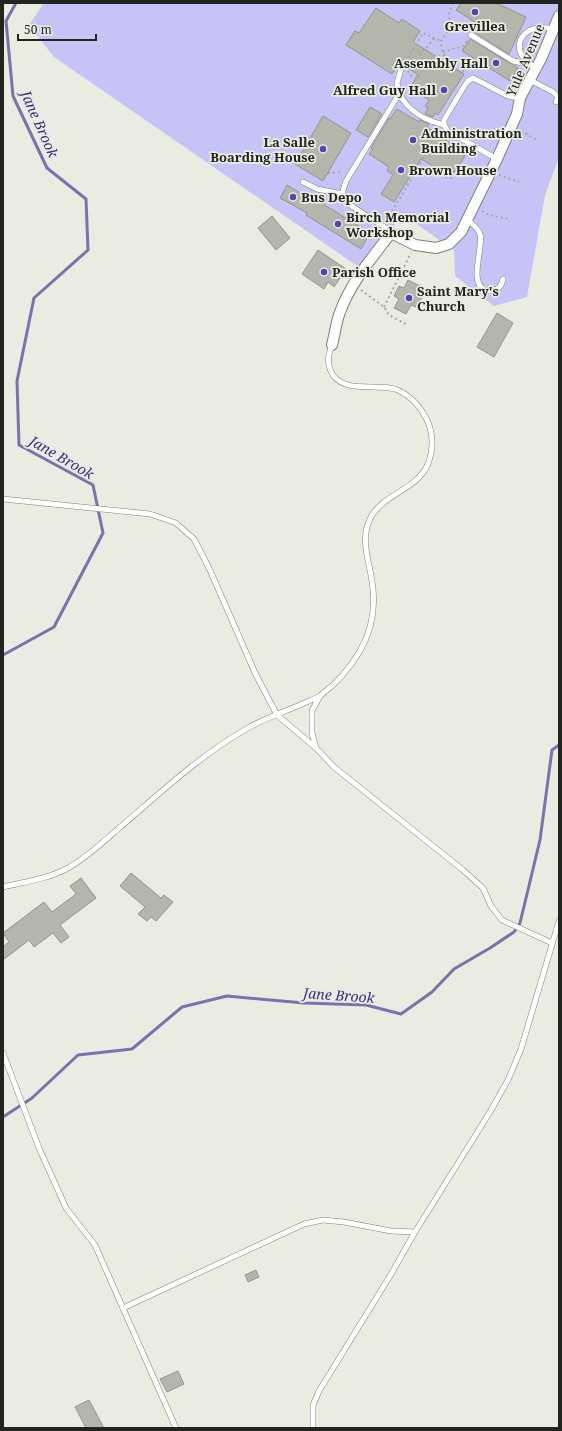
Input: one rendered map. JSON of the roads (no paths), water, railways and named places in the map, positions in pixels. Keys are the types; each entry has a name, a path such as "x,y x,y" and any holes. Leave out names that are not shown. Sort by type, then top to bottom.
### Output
{"street":[{"name":"Yule Avenue","path":"387,230 415,245 430,248 445,246 458,235 468,220 518,114 520,98 530,80 532,66 559,16"},
{"path":"332,345 340,313 354,285 387,230"}],"lane":[{"path":"532,66 524,60 519,48 519,41 523,35 530,30 538,28 553,29"},
{"path":"471,35 513,61 532,66"},
{"path":"401,69 397,83 399,94 412,111 428,121 444,125"},
{"path":"497,159 448,131 444,125 444,120 448,111 465,85 472,78 478,79 512,97 520,98"},
{"path":"530,80 553,92 558,97 556,102"},
{"path":"342,194 346,180 399,94"},
{"path":"303,182 317,189 342,194 349,205 387,230"},
{"path":"468,220 476,228 480,236 478,268 478,281 480,286 485,291 493,291 501,285 503,279"},
{"path":"3,888 48,876 68,868 89,854 189,769 226,741 250,727 320,696 344,674 361,650 370,629 374,602 367,558 365,533 370,518 383,503 406,489 420,477 429,462 433,440 428,422 420,407 408,395 393,388 352,386 336,380 328,363 328,356 332,345"},
{"path":"3,499 150,514 176,523 194,539 209,568 256,675 277,715 316,748 334,767 464,870 483,888 492,906 502,920 552,943"},
{"path":"316,748 312,733 312,711 320,696"},
{"path":"313,1428 314,1405 319,1391 390,1276 415,1232 490,1112 508,1080 521,1049 559,921"},
{"path":"3,1053 39,1148 66,1208 95,1245 176,1428"},
{"path":"123,1308 304,1224 323,1220 344,1222 391,1231 415,1232"}],"waterway":[{"name":"Jane Brook","path":"3,655 54,627 103,533 93,485 19,445 17,381 34,298 88,250 86,199 47,168 13,96 6,21 16,3"},
{"name":"Jane Brook","path":"3,1117 32,1098 78,1055 132,1049 182,1007 227,996 304,1003 366,1005 401,1014 432,992 454,969 514,932 520,923 540,840 552,750 559,745"}],"place":[{"name":"Grevillea","path":"475,12"},
{"name":"Assembly Hall","path":"496,63"},
{"name":"Alfred Guy Hall","path":"444,90"},
{"name":"Administration Building","path":"413,140"},
{"name":"La Salle Boarding House","path":"323,149"},
{"name":"Brown House","path":"401,170"},
{"name":"Bus Depo","path":"293,197"},
{"name":"Birch Memorial Workshop","path":"338,224"},
{"name":"Parish Office","path":"324,272"},
{"name":"Saint Mary's Church","path":"409,298"}]}
